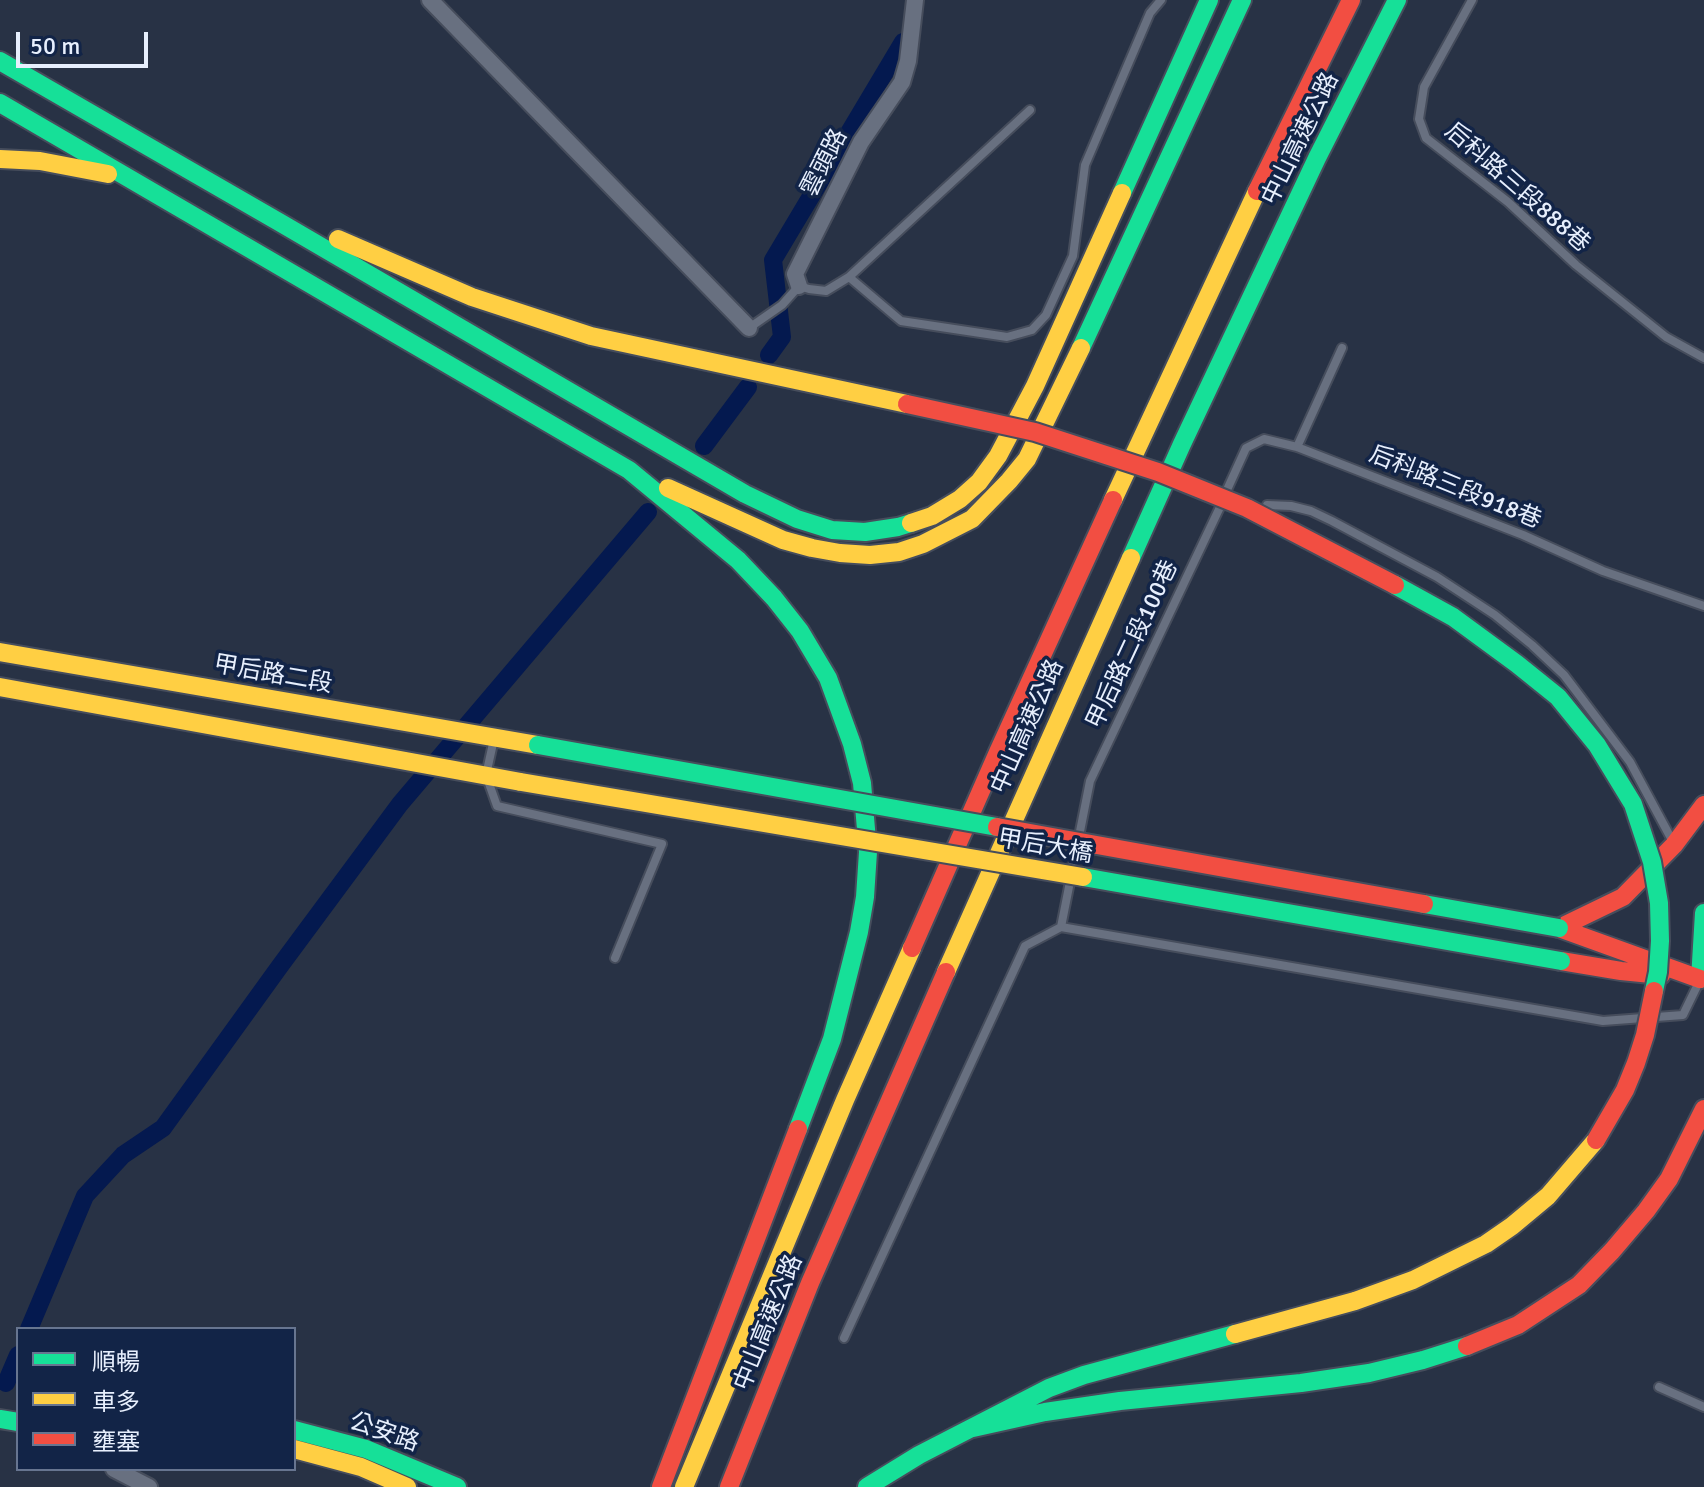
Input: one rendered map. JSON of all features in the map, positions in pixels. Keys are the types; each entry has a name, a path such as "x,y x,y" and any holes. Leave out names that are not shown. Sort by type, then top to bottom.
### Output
{"main road":[{"path":"0,61 745,494 797,519 832,530 865,532 898,527 932,516 960,499 979,482 998,456 1035,386 1209,0"},
{"path":"0,103 629,470 783,540 840,553 870,555 899,552 923,544 972,519 1027,459 1242,0"},
{"name":"中山高速公路","path":"684,1487 845,1100 998,752 1138,444 1285,132 1351,0"},
{"name":"中山高速公路","path":"729,1487 810,1283 1033,774 1182,444 1303,187 1397,0"},
{"path":"0,159 40,161 125,178"},
{"path":"279,222 344,240 472,297 591,336 1035,432 1158,472 1353,562 1442,611 1558,697 1597,745 1633,804 1652,862 1659,903 1660,941 1653,1002 1625,1090 1596,1140 1548,1196 1486,1244 1413,1280 1355,1301 1084,1375 1049,1388 919,1455 867,1487"},
{"path":"629,470 738,560 800,631 828,678 852,744 865,809 868,852 859,932 832,1039 661,1487"},
{"name":"甲后路二段","path":"0,652 538,745"},
{"path":"0,687 486,775"},
{"name":"甲后大橋","path":"538,745 1559,928"},
{"name":"甲后大橋","path":"486,775 1561,961 1702,980"},
{"path":"1559,928 1623,897 1674,845 1704,805"},
{"path":"1559,928 1702,980 1704,913"},
{"path":"973,1428 1045,1412 1120,1401 1369,1373 1423,1360 1518,1325 1579,1285 1638,1221 1669,1179 1704,1109"},
{"name":"公安路","path":"296,1431 366,1449 457,1487"},
{"name":"公安路","path":"296,1450 361,1467 407,1487"}],"street":[{"path":"430,0 749,328"},
{"name":"雲頭路","path":"799,286 795,274 861,142 902,82 908,61 915,0"},
{"path":"118,1471 149,1487"}],"lane":[{"path":"849,277 901,321 1007,337 1032,330 1046,315 1073,256 1085,165 1150,13 1161,0"},
{"name":"后科路三段888巷","path":"1472,0 1424,87 1419,119 1426,138 1508,202 1588,275 1666,337 1704,358"},
{"path":"799,286 826,291 849,277 1030,110"},
{"name":"雲頭路","path":"749,328 782,305 799,286"},
{"path":"1297,447 1342,348"},
{"name":"后科路三段918巷","path":"1229,503 1246,448 1264,439 1297,447 1523,535 1603,571 1704,606"},
{"path":"1229,503 1291,506 1311,511 1437,577 1495,615 1564,675 1630,762 1674,845"},
{"name":"甲后路二段100巷","path":"1061,927 1090,781 1229,503"},
{"path":"494,738 486,775 497,806 662,844 615,958"},
{"path":"844,1338 1025,946 1061,927 1603,1021 1683,1015 1702,980"},
{"path":"1659,1387 1704,1407"}],"waterway":[{"path":"769,355 782,337 773,260 903,42"},
{"path":"704,446 748,387"},
{"path":"30,1327 85,1196 123,1155 163,1128 400,804 648,512"},
{"path":"6,1383 16,1360"}],"traffic: fast":[{"path":"1122,193 1209,0"},
{"path":"1081,348 1242,0"},
{"path":"1131,558 1317,158 1397,0"},
{"path":"0,61 279,222"},
{"path":"0,103 629,470"},
{"path":"279,222 745,494 797,519 832,530 865,532 911,523"},
{"path":"629,470 738,560 774,598 800,631 828,678 852,744 862,783 868,852 865,897 832,1039 798,1129"},
{"path":"1395,585 1453,617 1517,664 1558,697 1597,745 1633,804 1652,862 1659,903 1660,941 1654,991"},
{"path":"538,745 997,827"},
{"path":"1083,877 1561,961"},
{"path":"1424,904 1559,928"},
{"path":"1700,979 1704,913"},
{"path":"867,1487 919,1455 1049,1388 1084,1375 1235,1334"},
{"path":"973,1428 1045,1412 1120,1401 1369,1373 1467,1346"},
{"path":"0,1419 16,1422"},
{"path":"296,1431 366,1449 457,1487"}],"traffic: slow":[{"path":"0,159 40,161 108,174"},
{"path":"1113,500 1257,191"},
{"path":"911,523 932,516 960,499 979,482 998,456 1035,386 1122,193"},
{"path":"338,239 472,297 591,336 907,404"},
{"path":"668,488 783,540 812,548 870,555 899,552 923,544 972,519 1027,459 1081,348"},
{"path":"946,972 1131,558"},
{"path":"0,652 538,745"},
{"path":"0,687 521,782"},
{"path":"521,782 1083,877"},
{"path":"684,1487 845,1100 912,948"},
{"path":"1235,1334 1355,1301 1413,1280 1486,1244 1548,1196 1596,1140"},
{"path":"296,1450 361,1467 407,1487"}],"traffic: jam":[{"path":"1257,191 1351,0"},
{"path":"907,404 1035,432 1158,472 1247,508 1395,585"},
{"path":"912,948 1113,500"},
{"path":"1559,928 1623,897 1674,845 1704,805"},
{"path":"997,827 1424,904"},
{"path":"1559,928 1700,979"},
{"path":"1561,961 1661,975"},
{"path":"729,1487 810,1283 946,972"},
{"path":"1596,1140 1625,1090 1636,1063 1654,991"},
{"path":"1467,1346 1518,1325 1579,1285 1646,1211 1669,1179 1704,1109"},
{"path":"661,1487 798,1129"}]}
